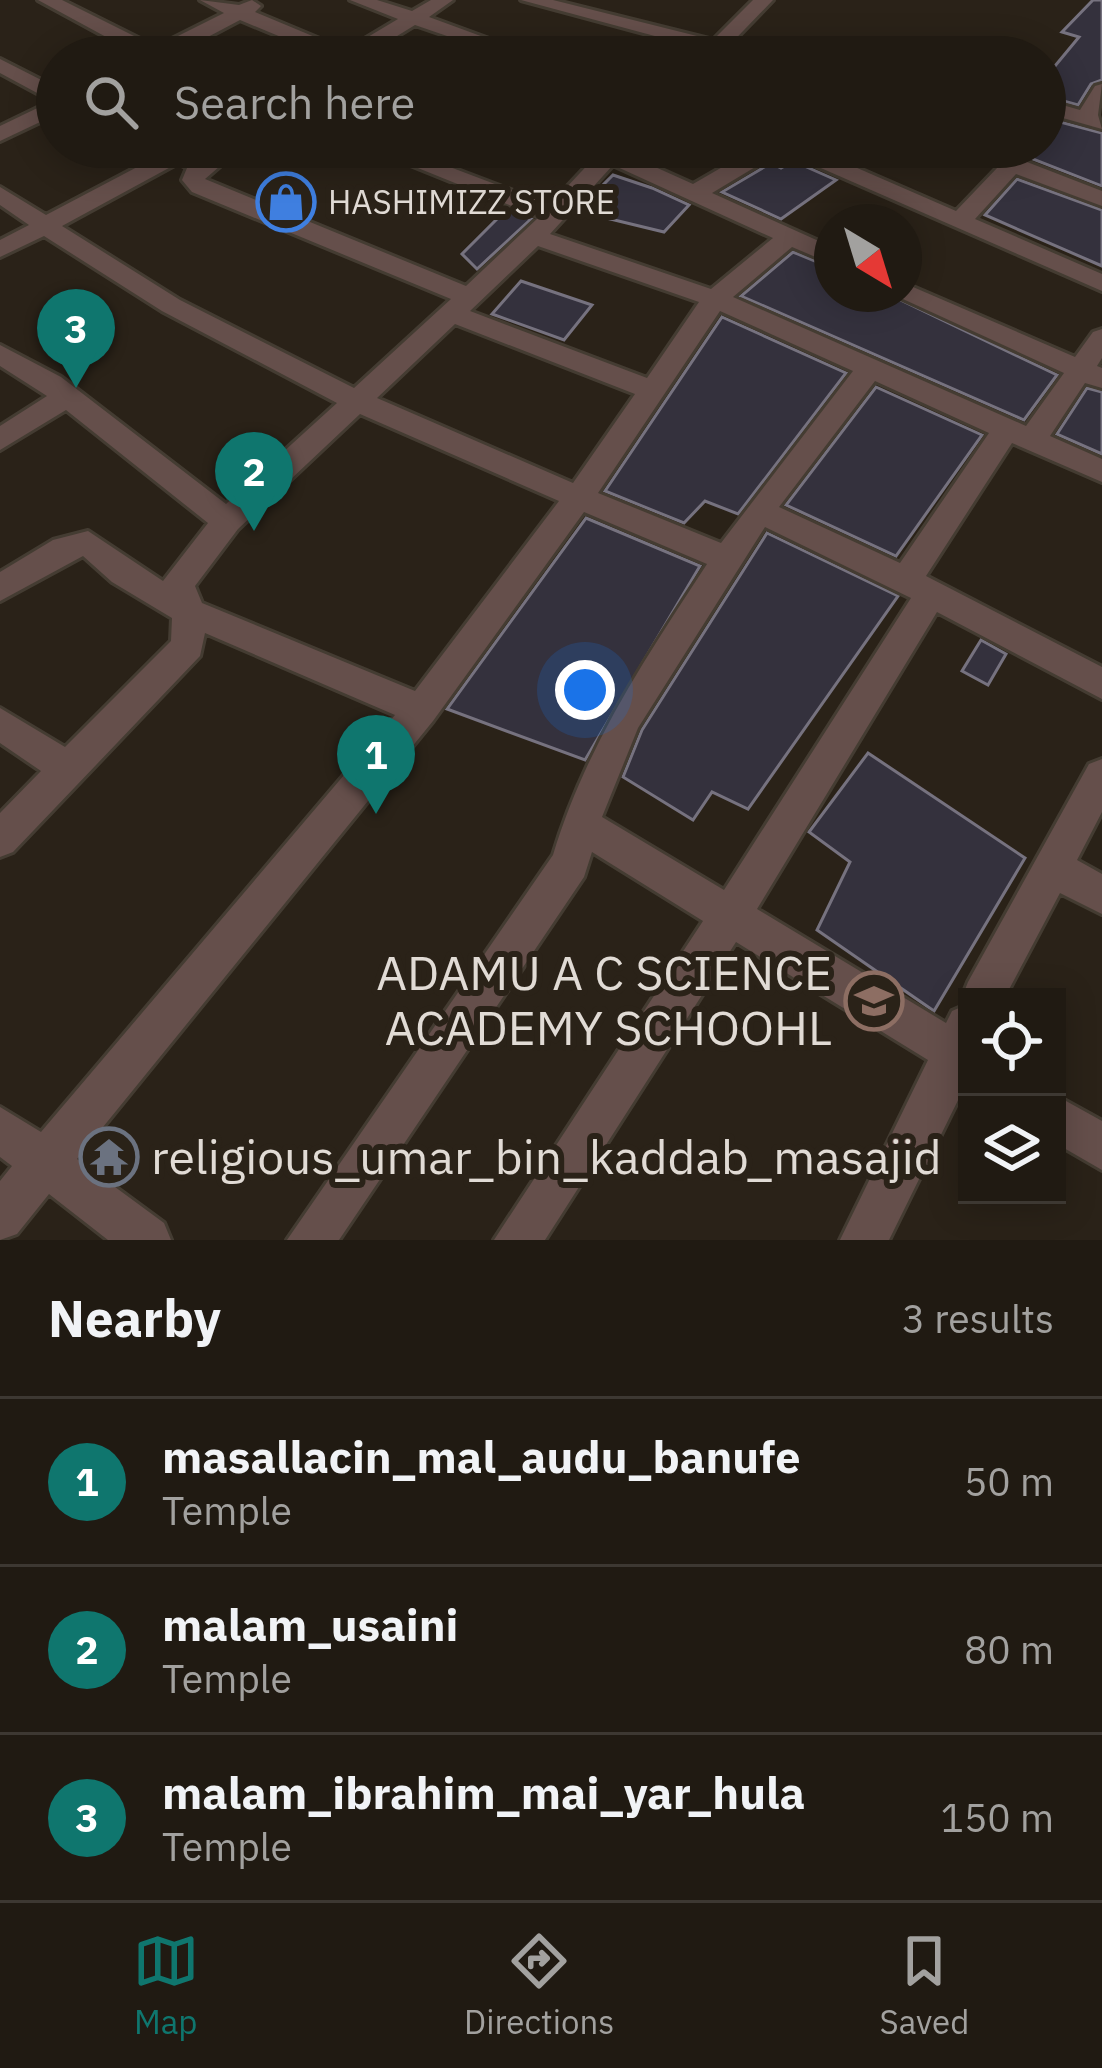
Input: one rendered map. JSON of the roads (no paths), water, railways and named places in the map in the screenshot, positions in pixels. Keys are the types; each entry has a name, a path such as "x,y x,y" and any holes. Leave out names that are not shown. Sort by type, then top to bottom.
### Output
{"street":[{"path":"46,0 117,36"},
{"path":"208,0 294,36"},
{"path":"196,36 264,0"},
{"path":"359,0 463,36"},
{"path":"382,36 444,0"},
{"path":"530,0 656,36"},
{"path":"726,36 757,1"},
{"path":"0,65 36,85"},
{"path":"1093,121 1102,90"},
{"path":"0,134 36,116"},
{"path":"0,250 140,168"},
{"path":"198,168 200,187 652,390"},
{"path":"195,175 204,168"},
{"path":"432,168 555,215"},
{"path":"0,838 188,646 189,612 178,584 227,521 534,237 592,168"},
{"path":"647,168 814,247"},
{"path":"697,192 737,168"},
{"path":"837,168 1102,283"},
{"path":"959,222 1009,168"},
{"path":"1020,168 1102,199"},
{"path":"0,194 169,304 354,403 727,560"},
{"path":"0,1217 421,710 579,497 715,299 791,235"},
{"path":"534,237 715,299 1102,472"},
{"path":"922,301 1089,374"},
{"path":"518,1240 730,916 919,587 1018,435 1089,374 1102,338"},
{"path":"0,354 67,397 227,521"},
{"path":"311,1240 570,865 591,790 625,718 759,511 870,369"},
{"path":"0,440 67,397"},
{"path":"759,511 919,587 1102,684"},
{"path":"0,588 64,549 88,543 123,573 189,612 421,710"},
{"path":"0,724 67,768"},
{"path":"988,988 1102,776"},
{"path":"584,827 730,916 958,1044"},
{"path":"1053,868 1102,895"},
{"path":"864,1240 958,1054"},
{"path":"1066,1124 1102,1147"},
{"path":"0,1129 147,1240"}],"place":[{"name":"HASHIMIZZ STORE","path":"286,202"},
{"name":"malam_ibrahim_mai_yar_hula","path":"76,388"},
{"name":"malam_usaini","path":"254,531"},
{"name":"masallacin_mal_audu_banufe","path":"376,814"},
{"name":"ADAMU A C SCIENCE ACADEMY SCHOOHL","path":"874,1001"},
{"name":"religious_umar_bin_kaddab_masajid","path":"109,1157"}]}
